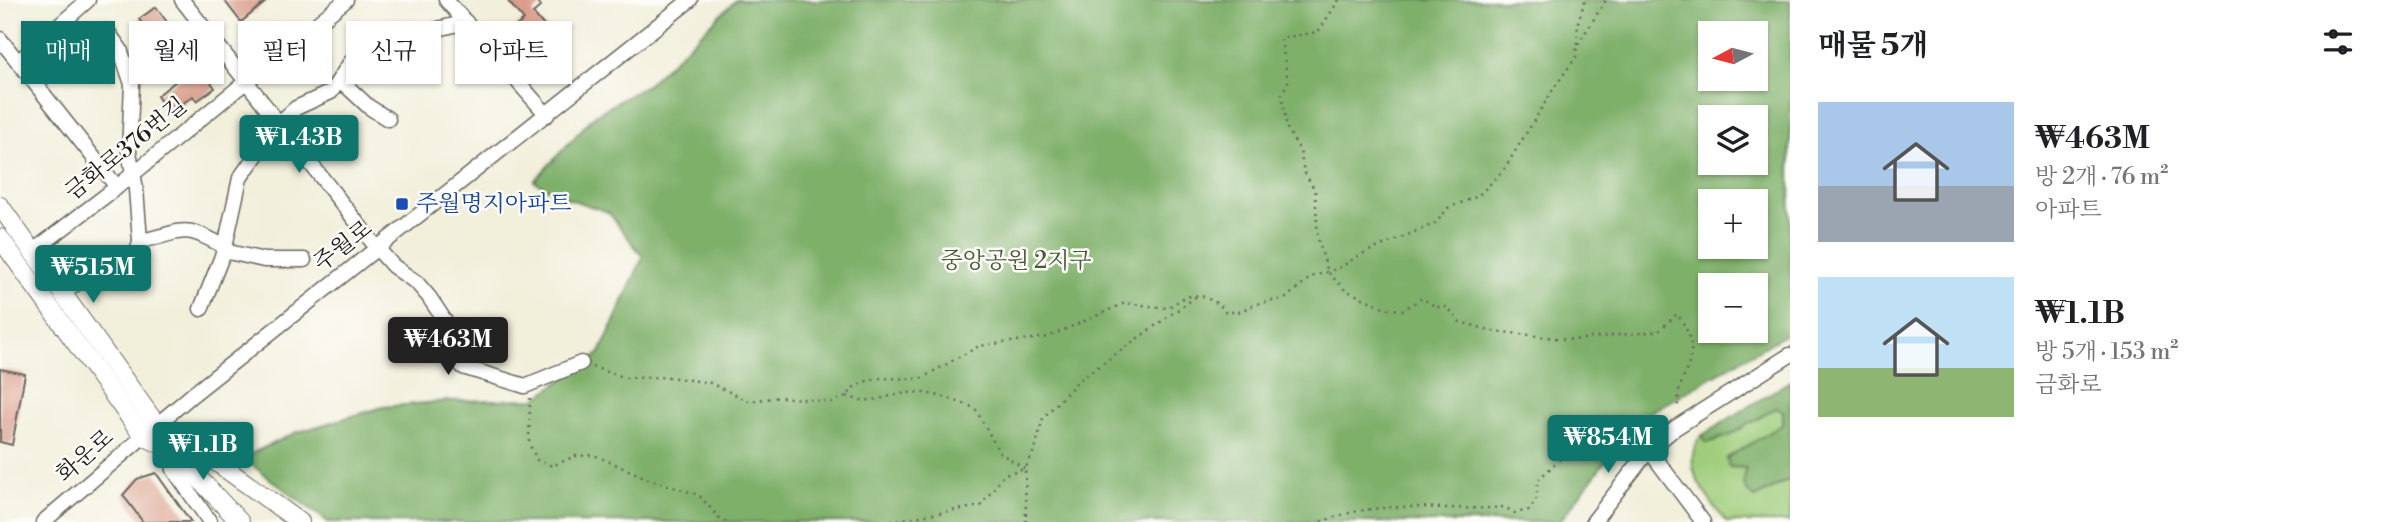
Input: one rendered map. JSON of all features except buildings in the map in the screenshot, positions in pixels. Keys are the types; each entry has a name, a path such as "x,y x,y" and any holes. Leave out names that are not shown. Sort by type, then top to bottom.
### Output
{"main road":[{"path":"0,206 62,294 150,430 194,447 300,522"},
{"path":"0,238 150,430 240,522"}],"street":[{"path":"19,61 88,0"},
{"path":"182,0 238,72"},
{"name":"금화로376번길","path":"320,21 346,0"},
{"path":"446,0 465,21"},
{"name":"주월로","path":"150,430 690,0"},
{"path":"201,309 225,249 240,178 279,123 296,108 331,92 350,63 377,38 410,36 455,25"},
{"path":"0,39 21,64"},
{"path":"62,294 82,277 96,274 131,279 140,241 128,127 132,84 115,42"},
{"path":"340,80 369,107 388,119"},
{"path":"37,84 117,187"},
{"name":"금화로376번길","path":"32,252 244,84"},
{"path":"248,84 377,248 393,266 417,283 429,297 451,330 455,356 463,367 525,386 581,363"},
{"path":"520,84 547,115"},
{"path":"140,241 175,230 190,230 225,249 264,260 304,260"},
{"path":"1593,522 1649,450 1673,429 1790,355"},
{"name":"화운로","path":"43,522 150,430"},
{"path":"171,449 174,470 211,522"},
{"path":"1649,450 1703,522"}],"path":[{"path":"1321,522 1340,514 1384,505 1504,507 1515,513 1529,510 1536,501 1538,480 1588,432 1673,429 1677,393 1690,369 1692,349 1677,314 1659,331 1573,340 1544,335 1507,335 1460,321 1447,307 1436,307 1422,298 1403,310 1388,309 1345,290 1328,272 1318,240 1315,190 1304,172 1300,151 1287,128 1283,113 1286,104 1282,94 1288,82 1281,38 1318,32 1339,0"},
{"path":"581,363 627,378 669,377 710,383 749,401 781,397 832,401 848,396 855,386 867,381 881,378 920,379 979,346 1048,337 1125,303 1167,308 1185,298 1200,295 1219,304 1226,312 1238,312 1256,303 1286,298 1305,280 1436,223 1447,208 1478,196 1503,171 1553,88 1576,58 1578,22 1585,0"},
{"path":"1578,44 1605,0"},
{"path":"1026,522 1025,469 1043,418 1078,381 1200,295"},
{"path":"525,386 529,391 529,443 537,460 552,466 575,456 594,455 651,480 699,495 719,518 727,522"},
{"path":"848,396 859,402 885,400 906,393 930,394 975,408 1000,453 1025,469"},
{"path":"884,522 981,506 1004,474 1025,469"}],"green space":[{"name":"중앙공원 2지구","path":"736,0 1790,0 1790,332 1637,420 1559,522 328,522 242,458 295,433 383,407 448,401 535,399 600,353 643,257 608,212 558,195 534,181 595,115 648,84"},
{"path":"1790,381 1790,479 1755,498 1744,485 1746,468 1729,467 1727,458 1782,425 1783,411 1776,408 1728,436 1706,443 1701,436"},
{"path":"1776,408 1783,411 1782,425 1727,459 1746,468 1755,498 1790,479 1790,522 1726,522 1698,481 1693,459 1695,448 1701,436 1706,443 1728,436"}],"place":[{"name":"주월명지아파트","path":"402,204"}]}
